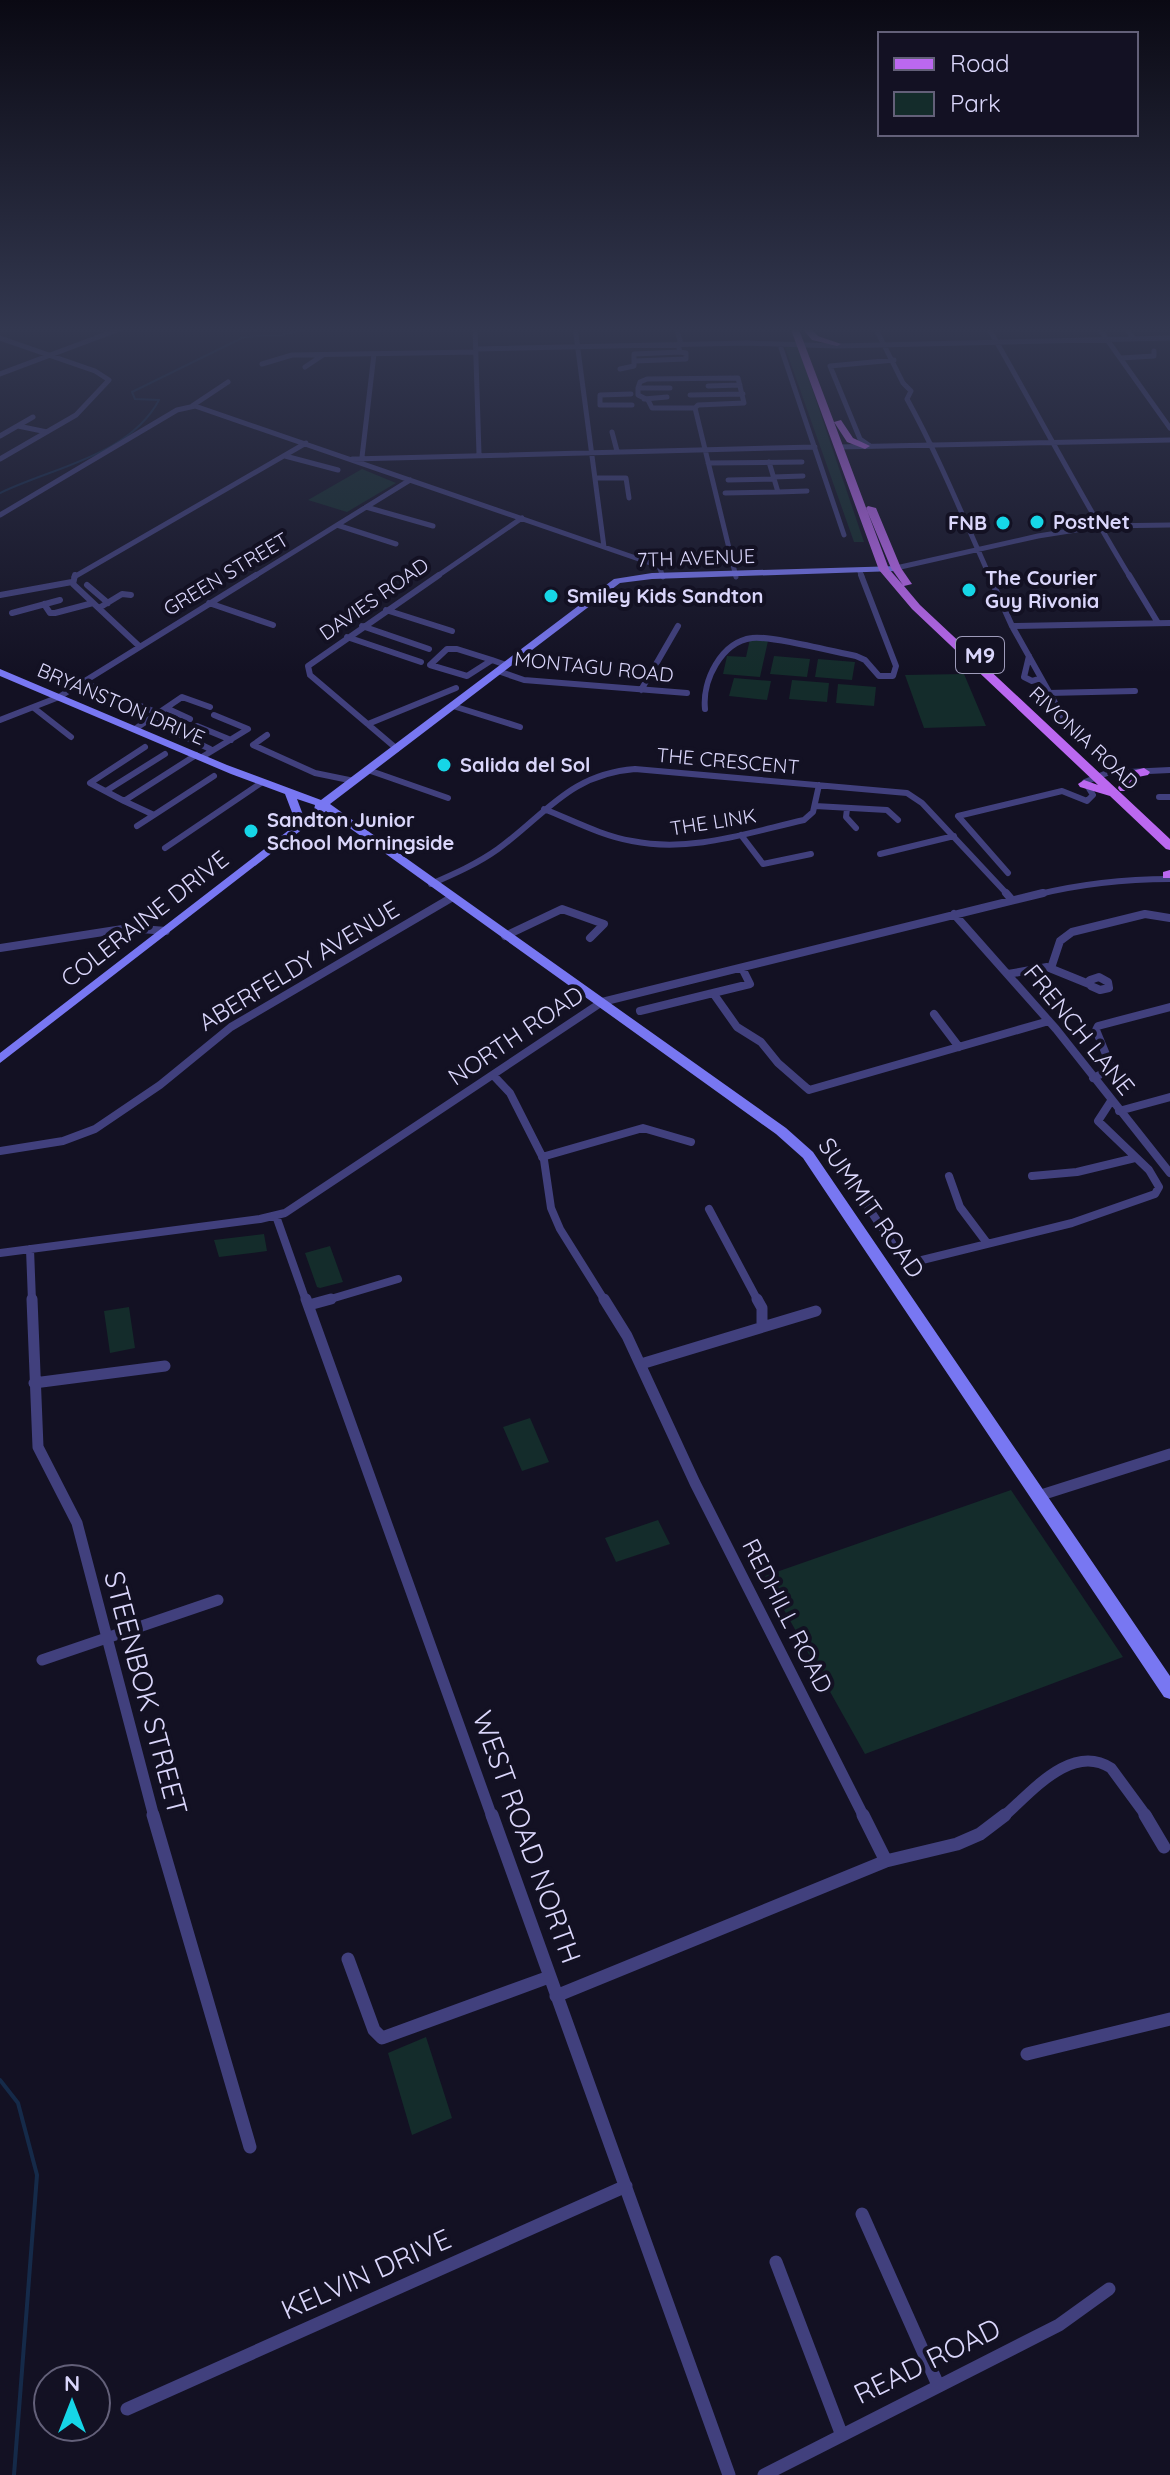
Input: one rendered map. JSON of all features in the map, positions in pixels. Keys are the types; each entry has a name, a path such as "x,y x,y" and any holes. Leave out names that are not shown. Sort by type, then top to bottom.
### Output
{"main road":[{"name":"RIVONIA ROAD","path":"842,442 892,572 1096,777 1170,846"},
{"name":"RIVONIA ROAD","path":"843,442 845,450"},
{"path":"857,442 866,446"},
{"path":"845,450 866,446"},
{"path":"659,566 685,576"},
{"name":"7TH AVENUE","path":"626,578 892,572"},
{"name":"7TH AVENUE","path":"626,578 735,576"},
{"name":"COLERAINE DRIVE","path":"0,1059 610,585 626,578"},
{"name":"BRYANSTON DRIVE","path":"0,672 321,808"},
{"name":"BRYANSTON DRIVE","path":"227,768 321,808"},
{"path":"1124,788 1128,776 1144,772"},
{"name":"RIVONIA ROAD","path":"1096,777 1124,788 1170,832"},
{"path":"286,835 298,815 290,794"},
{"name":"SUMMIT ROAD","path":"321,808 602,1002 781,1131 808,1155 1170,1691"}],"street":[{"path":"0,459 29,442"},
{"path":"0,515 122,442"},
{"path":"362,457 364,442"},
{"path":"479,442 479,454"},
{"path":"591,442 604,547"},
{"path":"615,442 617,451"},
{"path":"703,442 735,576"},
{"path":"813,442 844,535"},
{"path":"863,442 866,446 1034,442"},
{"path":"1054,442 1082,498 1158,623"},
{"path":"0,595 72,582 80,571 306,443 659,566 663,576"},
{"path":"932,445 1012,626 1063,717"},
{"path":"352,459 815,447"},
{"path":"285,456 338,470"},
{"path":"769,462 778,492"},
{"path":"708,463 802,462"},
{"path":"728,480 803,476"},
{"path":"596,478 626,478 629,498"},
{"name":"GREEN STREET","path":"0,720 59,697 410,480"},
{"path":"725,493 807,491"},
{"path":"366,507 433,526"},
{"name":"DAVIES ROAD","path":"397,749 307,670 310,664 522,518"},
{"path":"337,525 396,544"},
{"path":"892,572 1039,538 1119,526 1170,525"},
{"path":"705,709 702,692 716,665 742,642 754,637 859,657 879,676 893,676 896,666 860,574"},
{"path":"72,582 139,646"},
{"path":"87,585 108,603"},
{"path":"0,588 21,590"},
{"path":"44,604 50,613 55,613 108,603 122,594 131,595"},
{"path":"12,613 60,600"},
{"path":"209,603 273,625"},
{"path":"386,610 452,631"},
{"path":"1012,626 1170,623"},
{"path":"362,626 429,649"},
{"path":"641,690 678,626"},
{"path":"347,637 421,662"},
{"name":"MONTAGU ROAD","path":"492,660 467,676 430,665 451,648 492,660 524,680 687,693"},
{"path":"1029,656 1024,677 1032,681 1041,678"},
{"path":"82,682 153,711"},
{"path":"368,724 456,688"},
{"path":"1048,693 1135,691"},
{"path":"124,801 248,729 184,697 135,729"},
{"path":"453,706 520,727"},
{"path":"34,708 71,737"},
{"path":"166,708 190,719"},
{"path":"149,720 173,730"},
{"path":"210,749 181,735 197,726 231,740"},
{"path":"267,735 249,746 315,773 363,776 448,798"},
{"path":"145,747 91,780 91,784 154,815"},
{"path":"106,791 165,754"},
{"name":"THE CRESCENT","path":"431,884 496,851 583,778 609,769 635,769 907,793 920,800 1012,900"},
{"path":"1008,873 958,816 1062,791 1087,801 1093,795 1096,777 1170,770"},
{"path":"137,826 214,776"},
{"path":"165,848 261,783"},
{"path":"819,785 815,806 887,810 898,820"},
{"path":"1159,797 1170,797"},
{"name":"THE LINK","path":"544,809 629,841 688,846 804,820 811,815 815,806"},
{"path":"847,809 846,817 856,828"},
{"path":"741,835 763,864 811,854"},
{"path":"880,854 954,836"},
{"name":"NORTH ROAD","path":"0,1253 276,1216 294,1208 602,1002 1076,885 1169,876"},
{"name":"ABERFELDY AVENUE","path":"0,1151 63,1141 95,1129 160,1085 231,1027 451,898"},
{"path":"505,936 551,911 562,909 604,924 590,938"},
{"name":"FRENCH LANE","path":"954,914 1049,1021 1170,1173"},
{"path":"1051,968 1060,941 1072,932 1145,914 1170,918"},
{"path":"0,948 129,928 166,931"},
{"path":"640,1011 750,984 742,968"},
{"path":"1008,974 1051,968 1089,984"},
{"path":"713,993 737,1027 761,1042 776,1061 809,1090 1049,1021"},
{"path":"1093,1078 1112,1069 1096,1030 1098,1026 1170,1007"},
{"path":"934,1014 959,1047"},
{"name":"REDHILL ROAD","path":"493,1075 510,1093 542,1157 554,1217 583,1269 607,1300 641,1364 695,1483 886,1861"},
{"path":"1119,1111 1170,1097"},
{"path":"862,1198 906,1260 922,1261 1064,1225 1155,1194 1159,1189 1155,1179 1098,1121 1099,1114 1111,1101"},
{"path":"542,1157 643,1128 691,1142"},
{"path":"1032,1176 1077,1172 1135,1158"},
{"path":"949,1176 960,1207 987,1243"},
{"path":"709,1209 762,1308 762,1327"},
{"name":"WEST ROAD NORTH","path":"276,1216 729,2475"},
{"name":"STEENBOK STREET","path":"30,1249 38,1447 77,1523 163,1852 250,2147"},
{"path":"309,1305 398,1279"},
{"path":"641,1364 816,1311"},
{"path":"34,1383 165,1366"},
{"path":"1038,1496 1170,1454"},
{"path":"42,1660 218,1600"},
{"path":"556,1996 886,1861 931,1854 983,1833 1020,1805 1041,1781 1070,1766 1103,1763 1116,1773 1164,1847"},
{"path":"348,1959 374,2030 382,2038 549,1977"},
{"path":"1027,2054 1170,2019"},
{"name":"KELVIN DRIVE","path":"127,2409 626,2186"},
{"path":"862,2214 938,2385"},
{"path":"776,2262 841,2433"},
{"name":"READ ROAD","path":"764,2475 841,2433 1059,2325 1109,2289"}],"green space":[{"path":"819,442 830,442 864,542 854,542"},
{"path":"362,469 396,483 347,512 308,500"},
{"path":"750,639 768,641 760,677 723,674 727,656 746,657"},
{"path":"774,656 810,659 807,677 770,674"},
{"path":"818,659 855,662 852,680 815,677"},
{"path":"964,674 986,726 924,728 905,675"},
{"path":"734,678 771,681 767,700 729,696"},
{"path":"792,680 829,683 827,702 789,699"},
{"path":"838,684 876,687 874,706 836,703"},
{"path":"264,1234 267,1251 219,1257 214,1240"},
{"path":"330,1246 343,1282 320,1288 305,1253"},
{"path":"129,1307 135,1348 110,1353 104,1311"},
{"path":"530,1418 549,1462 522,1471 503,1427"},
{"path":"1011,1490 1123,1657 865,1754 765,1576"},
{"path":"658,1520 670,1544 616,1562 605,1538"},
{"path":"426,2037 452,2118 412,2135 388,2053"}],"waterway":[{"path":"0,493 88,458 116,442"},
{"path":"0,2080 18,2103 37,2175 14,2475"}],"place":[{"name":"PostNet","path":"1037,522"},
{"name":"FNB","path":"1003,523"},
{"name":"The Courier Guy Rivonia","path":"969,590"},
{"name":"Smiley Kids Sandton","path":"551,596"},
{"name":"Salida del Sol","path":"444,765"},
{"name":"Sandton Junior School Morningside","path":"251,831"}]}
